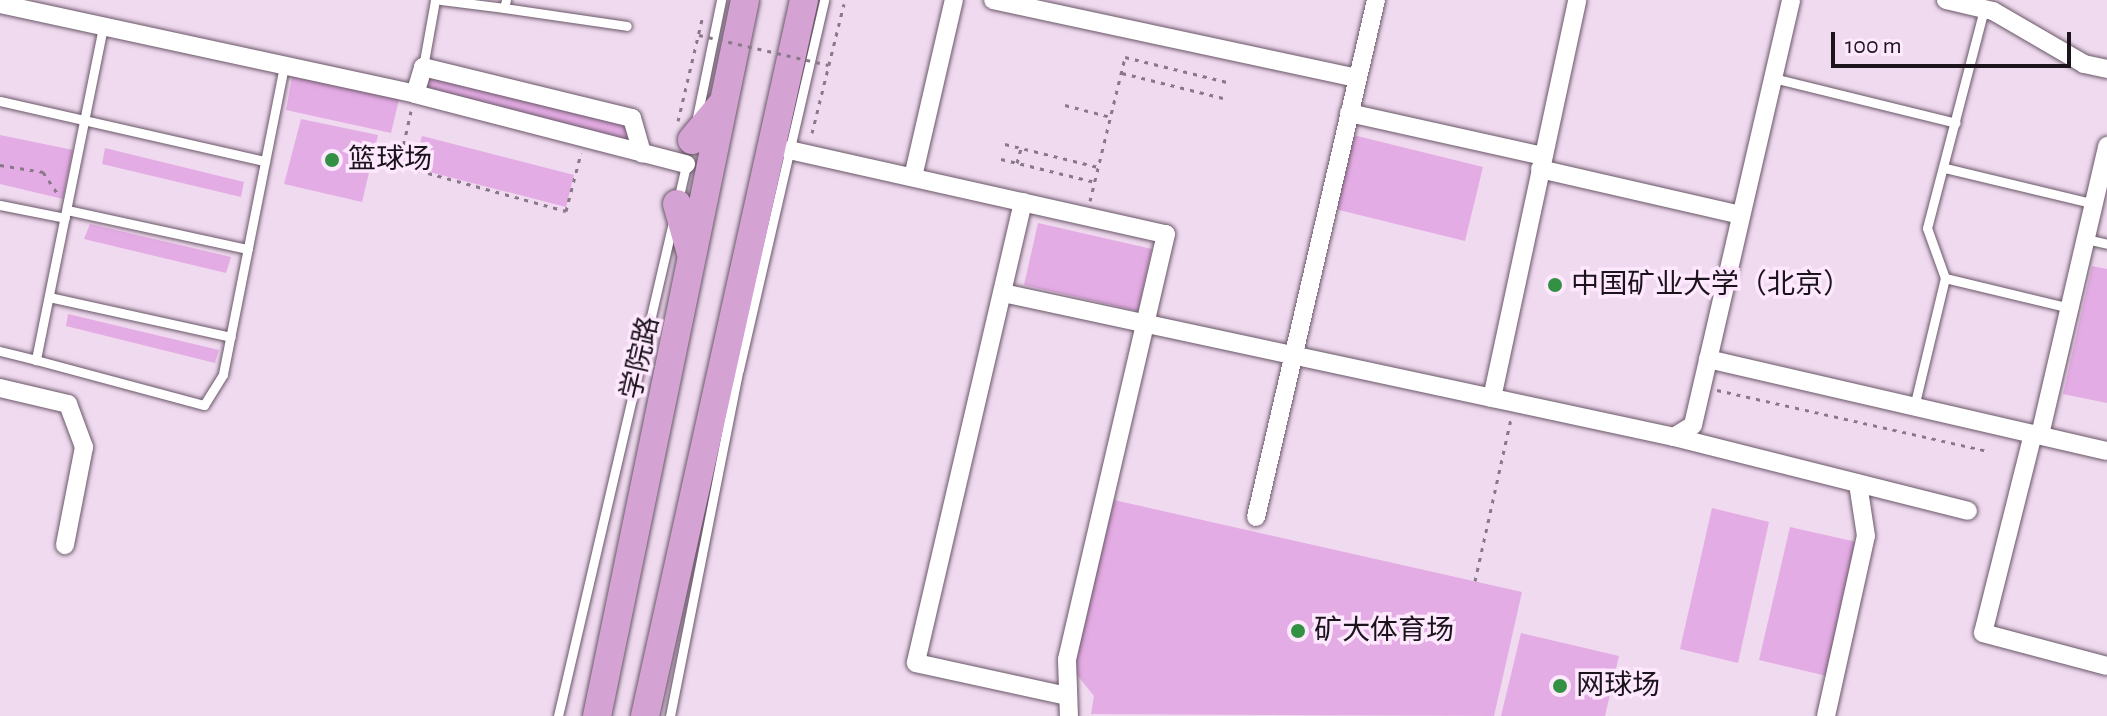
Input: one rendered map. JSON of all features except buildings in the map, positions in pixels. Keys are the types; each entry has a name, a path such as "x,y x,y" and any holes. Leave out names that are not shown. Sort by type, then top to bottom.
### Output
{"main road":[{"name":"学院路","path":"597,716 745,0"},
{"path":"645,716 804,0"},
{"path":"685,143 725,101"},
{"path":"677,204 692,256"},
{"path":"712,416 739,369"}],"street":[{"path":"913,177 954,0"},
{"path":"993,0 1357,78"},
{"path":"1256,517 1376,0"},
{"path":"1492,398 1577,0"},
{"path":"1674,437 1693,425 1791,0"},
{"path":"1946,0 1984,9 2084,64 2107,69"},
{"path":"0,4 415,94 642,154 685,143"},
{"path":"415,94 423,67 632,118 642,154"},
{"path":"1349,113 1741,215"},
{"path":"2107,148 2070,308 1983,633 2107,666"},
{"path":"789,150 1166,234 1067,660 1069,716"},
{"path":"1023,202 916,663 1067,696"},
{"path":"1003,293 1674,437 1968,511"},
{"path":"1708,359 2107,451"},
{"path":"0,388 68,404 84,447 65,545"},
{"path":"1826,716 1866,536 1858,484"}],"lane":[{"path":"423,67 438,0 505,4 627,26"},
{"name":"学院路","path":"558,716 677,204 685,143 721,0"},
{"path":"670,716 739,369 824,0"},
{"path":"1914,407 1945,278 1927,228 1984,9"},
{"path":"36,360 104,26"},
{"path":"0,351 204,405 223,374 284,66"},
{"path":"1773,78 1956,123"},
{"path":"0,101 265,161"},
{"path":"1945,168 2095,204"},
{"path":"0,205 66,214 248,249"},
{"path":"2086,239 2107,244"},
{"path":"1945,278 2070,308"},
{"path":"49,297 231,337"}],"path":[{"path":"812,133 844,4"},
{"path":"685,143 685,100 704,12"},
{"path":"699,35 829,65"},
{"path":"1087,212 1125,57 1227,82"},
{"path":"1122,73 1223,98"},
{"path":"415,94 399,165 566,211 585,139"},
{"path":"1065,105 1111,117"},
{"path":"1005,144 1098,167"},
{"path":"1017,163 1021,148"},
{"path":"1001,159 1095,182"},
{"path":"0,165 43,172 61,197"},
{"path":"1702,386 1988,451"},
{"path":"1475,581 1514,403"}],"shaded area":[{"path":"426,70 635,125 629,146 421,93"},
{"path":"293,72 400,95 391,133 286,110"},
{"name":"篮球场","path":"301,119 378,135 362,202 284,184"},
{"path":"0,135 73,150 63,199 0,184"},
{"path":"1353,135 1483,167 1465,241 1335,209"},
{"path":"422,136 574,175 566,207 414,168"},
{"path":"105,148 244,182 241,197 102,164"},
{"path":"1038,223 1152,249 1138,311 1024,285"},
{"path":"90,224 231,257 226,273 84,239"},
{"path":"2092,266 2107,269 2107,403 2063,394"},
{"path":"68,314 219,350 215,363 66,326"},
{"name":"矿大体育场","path":"1114,500 1522,592 1494,716 1091,714 1094,696 1073,670"},
{"path":"1712,508 1769,522 1738,663 1680,649"},
{"path":"1790,527 1861,543 1831,677 1759,660"},
{"name":"网球场","path":"1521,633 1619,656 1605,716 1501,716"}],"place":[{"name":"篮球场","path":"332,160"},
{"name":"中国矿业大学（北京）","path":"1555,285"},
{"name":"矿大体育场","path":"1298,631"},
{"name":"网球场","path":"1560,686"}]}
